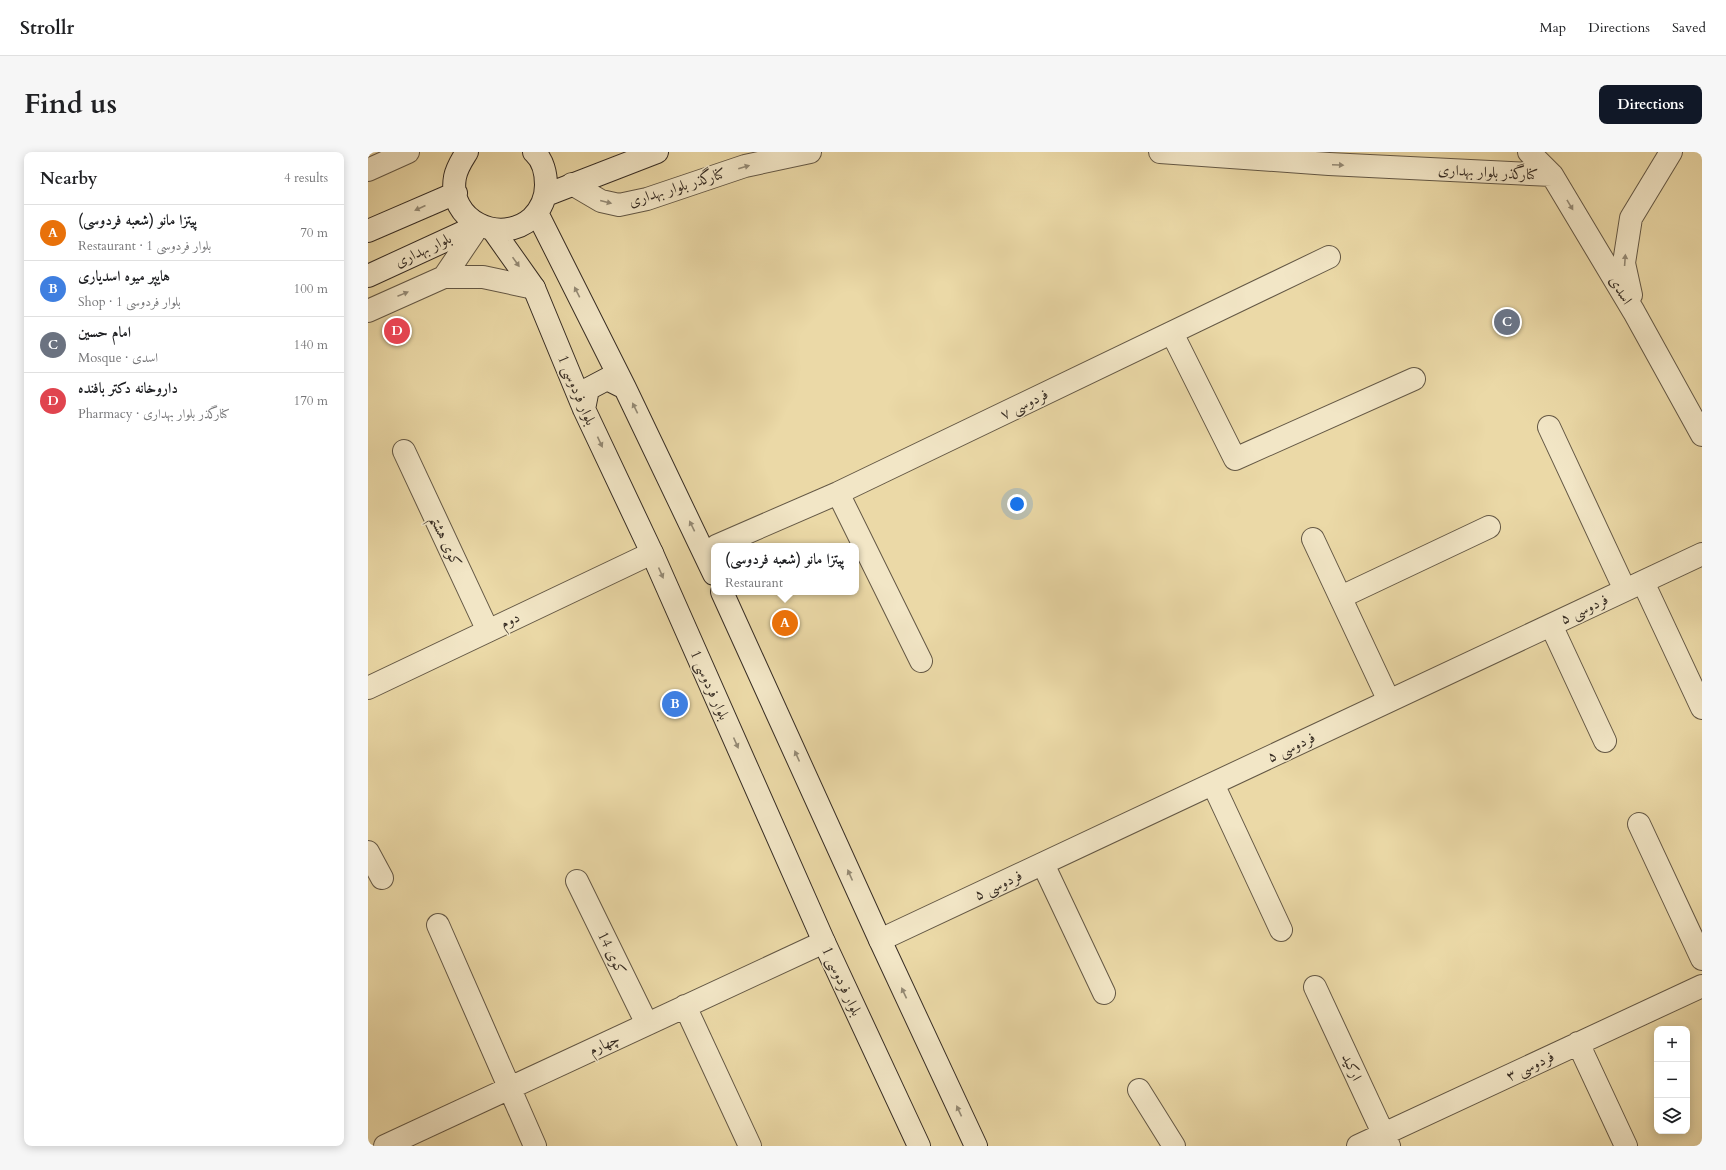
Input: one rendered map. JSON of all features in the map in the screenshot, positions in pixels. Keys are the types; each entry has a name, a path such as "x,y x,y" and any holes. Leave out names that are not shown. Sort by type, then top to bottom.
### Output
{"street":[{"path":"368,170 408,152"},
{"path":"368,231 456,193 455,178 460,163 467,152"},
{"path":"534,152 538,155 546,174 542,204 625,388 711,548"},
{"path":"444,277 486,227 510,230 525,224 542,204 572,184 656,152"},
{"name":"کنارگذر بلوار بهداری","path":"572,184 600,201 619,205 647,199 745,166 810,152"},
{"name":"کنارگذر بلوار بهداری","path":"1160,152 1329,164 1552,175"},
{"name":"اسدی","path":"1529,152 1552,175 1634,312 1702,435"},
{"path":"1634,312 1624,264 1631,218 1671,152"},
{"name":"بلوار فردوسی 1","path":"456,193 460,205 468,216 486,227 534,288 584,409 652,553 824,942 919,1146"},
{"name":"بلوار بهداری","path":"368,276 486,227"},
{"name":"فردوسی ۷","path":"723,543 838,493 1329,257"},
{"path":"368,311 444,277 483,277 534,288"},
{"path":"1172,333 1235,459 1414,379"},
{"path":"584,409 588,389 607,379 625,388"},
{"path":"1549,427 1634,586 1702,708"},
{"name":"کوی هشتم","path":"404,451 488,631"},
{"path":"838,493 921,661"},
{"path":"1340,597 1489,527"},
{"path":"1313,539 1389,701"},
{"name":"دوم","path":"368,688 652,553"},
{"name":"فردوسی ۵","path":"880,940 1702,554"},
{"path":"723,595 880,940 976,1146"},
{"path":"1551,625 1605,741"},
{"path":"1213,784 1281,930"},
{"path":"1639,824 1702,959"},
{"path":"368,852 382,878"},
{"path":"1043,864 1104,993"},
{"name":"کوی 14","path":"577,881 647,1024"},
{"path":"438,925 535,1146"},
{"name":"چهارم","path":"385,1146 824,942"},
{"name":"فردوسی ۳","path":"1358,1146 1386,1140 1578,1044 1702,986"},
{"name":"ارکید","path":"1315,987 1386,1140"},
{"path":"685,1006 750,1146"},
{"path":"1578,1044 1626,1146"},
{"path":"1139,1090 1174,1146"}],"place":[{"name":"امام حسین","path":"1507,322"},
{"name":"داروخانه دکتر بافنده","path":"397,331"},
{"name":"پیتزا مانو (شعبه فردوسی)","path":"785,623"},
{"name":"هایپر میوه اسدیاری","path":"675,704"}]}
